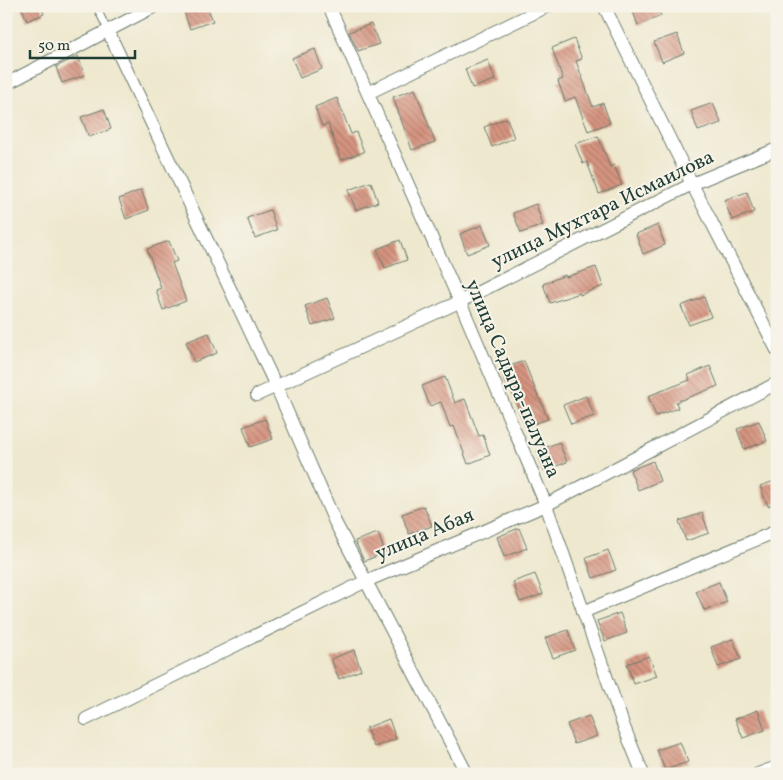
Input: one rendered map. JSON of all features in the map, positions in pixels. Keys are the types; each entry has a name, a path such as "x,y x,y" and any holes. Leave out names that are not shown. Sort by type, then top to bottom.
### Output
{"street":[{"path":"6,84 156,6"},
{"name":"улица Садыра-палуана","path":"329,6 546,505 624,727 643,774"},
{"path":"368,93 548,6"},
{"path":"604,6 777,350"},
{"path":"108,31 276,386 335,522 467,774"},
{"name":"улица Мухтара Исмаилова","path":"257,395 459,302 692,184 777,149"},
{"name":"улица Абая","path":"86,719 366,580 546,505 777,383"},
{"path":"583,612 777,531"},
{"path":"758,774 777,767"}],"lane":[{"path":"96,6 108,31"}],"building":[{"path":"21,6 41,6 44,14 27,21"},
{"path":"191,6 207,6 213,21 190,29 183,9"},
{"path":"631,6 657,6 661,16 638,25"},
{"path":"371,24 379,44 358,51 349,32"},
{"path":"677,34 684,53 662,62 654,42"},
{"path":"574,39 582,59 576,61 593,107 603,103 610,123 588,131 575,97 565,101 558,81 563,79 552,48"},
{"path":"315,49 322,69 300,78 292,58"},
{"path":"78,56 85,75 62,83 56,67"},
{"path":"488,60 495,80 472,88 465,69"},
{"path":"415,89 435,142 412,150 393,97"},
{"path":"337,98 351,134 356,132 364,152 341,160 328,124 322,126 315,107"},
{"path":"713,103 721,123 698,131 691,111"},
{"path":"104,109 111,129 89,137 81,117"},
{"path":"507,118 514,138 492,147 484,127"},
{"path":"598,136 610,167 614,165 622,185 599,194 587,162 583,164 575,144"},
{"path":"371,182 378,202 356,210 348,190"},
{"path":"141,190 149,210 126,219 119,199"},
{"path":"747,192 754,212 732,220 724,200"},
{"path":"536,204 543,225 521,233 513,213"},
{"path":"270,210 277,230 255,238 247,218"},
{"path":"482,225 490,245 467,254 460,234"},
{"path":"658,225 665,245 643,254 636,234"},
{"path":"400,240 407,260 385,268 377,249"},
{"path":"169,241 177,261 172,263 186,301 163,310 156,290 161,288 147,249"},
{"path":"596,267 603,286 580,295 580,293 550,303 543,284 565,275 566,277"},
{"path":"704,297 711,317 689,325 681,306"},
{"path":"327,298 335,318 312,326 305,306"},
{"path":"209,333 217,353 194,362 186,342"},
{"path":"524,361 548,419 525,427 502,369"},
{"path":"710,366 718,386 676,402 678,408 656,416 648,396 690,380 688,375"},
{"path":"445,377 455,403 465,399 479,436 483,435 490,455 468,464 454,426 450,427 441,402 430,406 422,386"},
{"path":"586,396 594,416 571,424 563,405"},
{"path":"265,419 273,439 250,447 243,427"},
{"path":"759,421 767,441 744,449 737,429"},
{"path":"559,442 567,462 544,471 537,451"},
{"path":"653,461 660,481 638,490 630,470"},
{"path":"777,480 777,502 768,506 760,486"},
{"path":"424,506 432,526 409,534 402,514"},
{"path":"702,513 709,533 686,541 679,521"},
{"path":"519,528 527,548 504,557 497,537"},
{"path":"378,533 385,553 364,561 355,541"},
{"path":"608,550 616,570 593,578 586,558"},
{"path":"535,574 543,594 520,602 513,582"},
{"path":"719,582 727,602 704,610 696,591"},
{"path":"620,613 627,633 605,641 597,621"},
{"path":"568,630 575,650 553,658 545,638"},
{"path":"733,639 741,659 718,667 711,647"},
{"path":"354,650 361,670 339,679 331,659"},
{"path":"649,656 657,676 634,684 627,664"},
{"path":"758,710 765,730 743,738 735,719"},
{"path":"589,716 597,736 574,744 567,724"},
{"path":"389,719 396,739 374,747 366,728"},
{"path":"680,742 688,762 665,770 657,750"}]}
